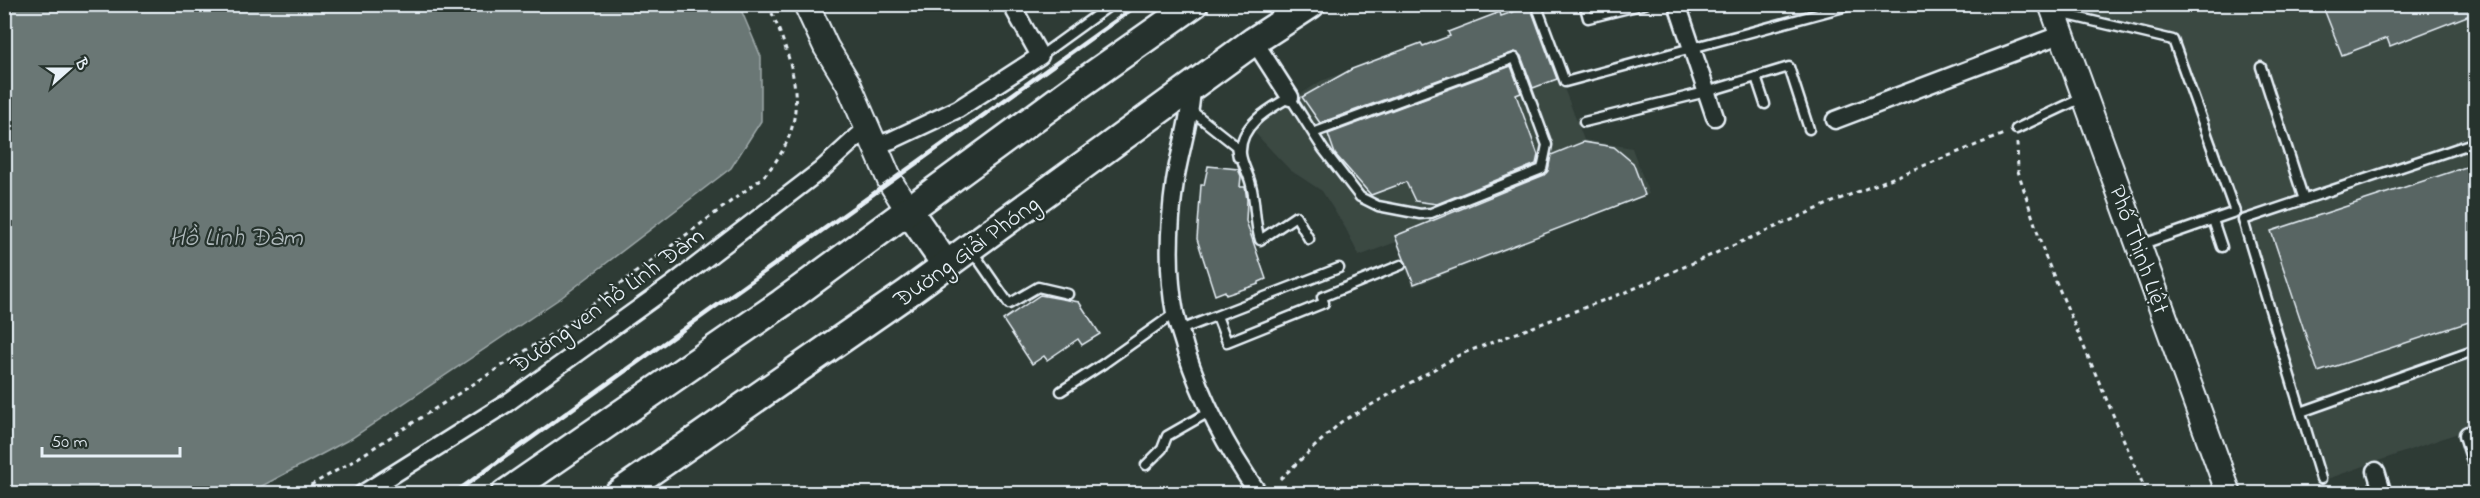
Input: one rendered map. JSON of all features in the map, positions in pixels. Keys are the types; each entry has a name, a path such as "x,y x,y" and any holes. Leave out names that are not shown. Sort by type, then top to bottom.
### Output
{"main road":[{"path":"505,494 783,303 1194,4"},
{"name":"Đường Giải Phóng","path":"636,489 970,248 1192,97 1254,41 1311,4"},
{"path":"908,210 946,265"}],"street":[{"path":"806,4 826,47 848,83 891,183 908,210"},
{"path":"870,134 883,143 892,140 958,109 1040,56 1011,4"},
{"path":"1677,4 1715,117"},
{"name":"Phố Thịnh Liệt","path":"2052,8 2229,494"},
{"path":"1835,120 2062,34"},
{"path":"1254,41 1290,97"},
{"path":"1192,97 1175,181 1171,223 1170,264 1175,313 1195,378 1209,412 1235,461 1258,494"},
{"name":"Đường ven hồ Linh Đàm","path":"362,494 507,403 641,307 870,134"},
{"path":"2468,435 2475,461"},
{"path":"2376,471 2383,494"}],"lane":[{"path":"1040,56 1112,4"},
{"path":"1536,4 1565,82 1691,50 1855,4"},
{"path":"1585,7 1588,18 1645,4"},
{"path":"2052,8 2173,40 2235,213 2139,245"},
{"path":"1309,239 1296,216 1260,240 1255,224 1252,187 1241,155 1243,138 1259,114 1290,97 1313,133 1360,197 1378,206 1420,214 1431,213 1542,169 1547,145 1515,58 1313,133"},
{"path":"1584,122 1706,92 1789,67 1809,129"},
{"path":"2261,67 2304,200"},
{"path":"1756,77 1765,104"},
{"path":"2016,129 2085,96"},
{"path":"1192,97 1193,112 1236,146 1239,167"},
{"path":"2321,479 2243,220 2475,142"},
{"path":"2213,220 2222,247"},
{"path":"970,248 1010,304 1038,286 1068,294"},
{"path":"1217,316 1227,342 1324,303 1322,297 1401,265"},
{"path":"1180,330 1339,268"},
{"path":"1061,391 1175,313"},
{"path":"2301,412 2475,350"},
{"path":"1146,465 1162,449 1167,436 1209,412"}],"path":[{"path":"295,494 350,463 561,328 761,179 777,163 789,138 796,106 792,64 768,4"},
{"path":"1280,480 1341,422 1461,354 1631,290 1842,198 2016,129 2018,171 2045,256 2147,494"}],"shaded area":[{"path":"1532,5 1584,140 1632,148 1649,194 1413,287 1396,242 1359,256 1346,229 1322,191 1290,170 1255,133 1259,122 1321,81"},
{"path":"2067,5 2475,5 2475,427 2316,483 2238,214 2176,35 2070,11"}],"water":[{"name":"Hồ Linh Đàm","path":"4,5 739,5 761,57 761,121 731,168 562,297 352,438 249,493 5,493"}],"building":[{"path":"2322,4 2475,4 2475,13 2390,46 2387,38 2342,55"},
{"path":"1530,6 1557,79 1533,88 1521,56 1515,52 1320,123 1302,97 1352,69 1421,43 1423,46 1450,36 1448,32 1500,12 1501,16"},
{"path":"1511,66 1521,93 1516,95 1538,155 1536,164 1437,204 1415,201 1406,182 1371,195 1335,154 1328,134"},
{"path":"1583,142 1614,147 1633,163 1645,195 1414,284 1395,236 1544,175 1548,171 1551,155"},
{"path":"2475,164 2475,320 2318,372 2271,231"},
{"path":"1208,166 1238,169 1241,176 1240,187 1245,187 1247,200 1246,221 1266,279 1259,284 1226,295 1225,291 1215,295 1197,239 1201,185 1204,185"},
{"path":"1040,295 1079,302 1100,334 1082,345 1078,339 1047,360 1044,356 1032,364 1003,320"}],"railway":[{"path":"453,494 1139,4"}]}
